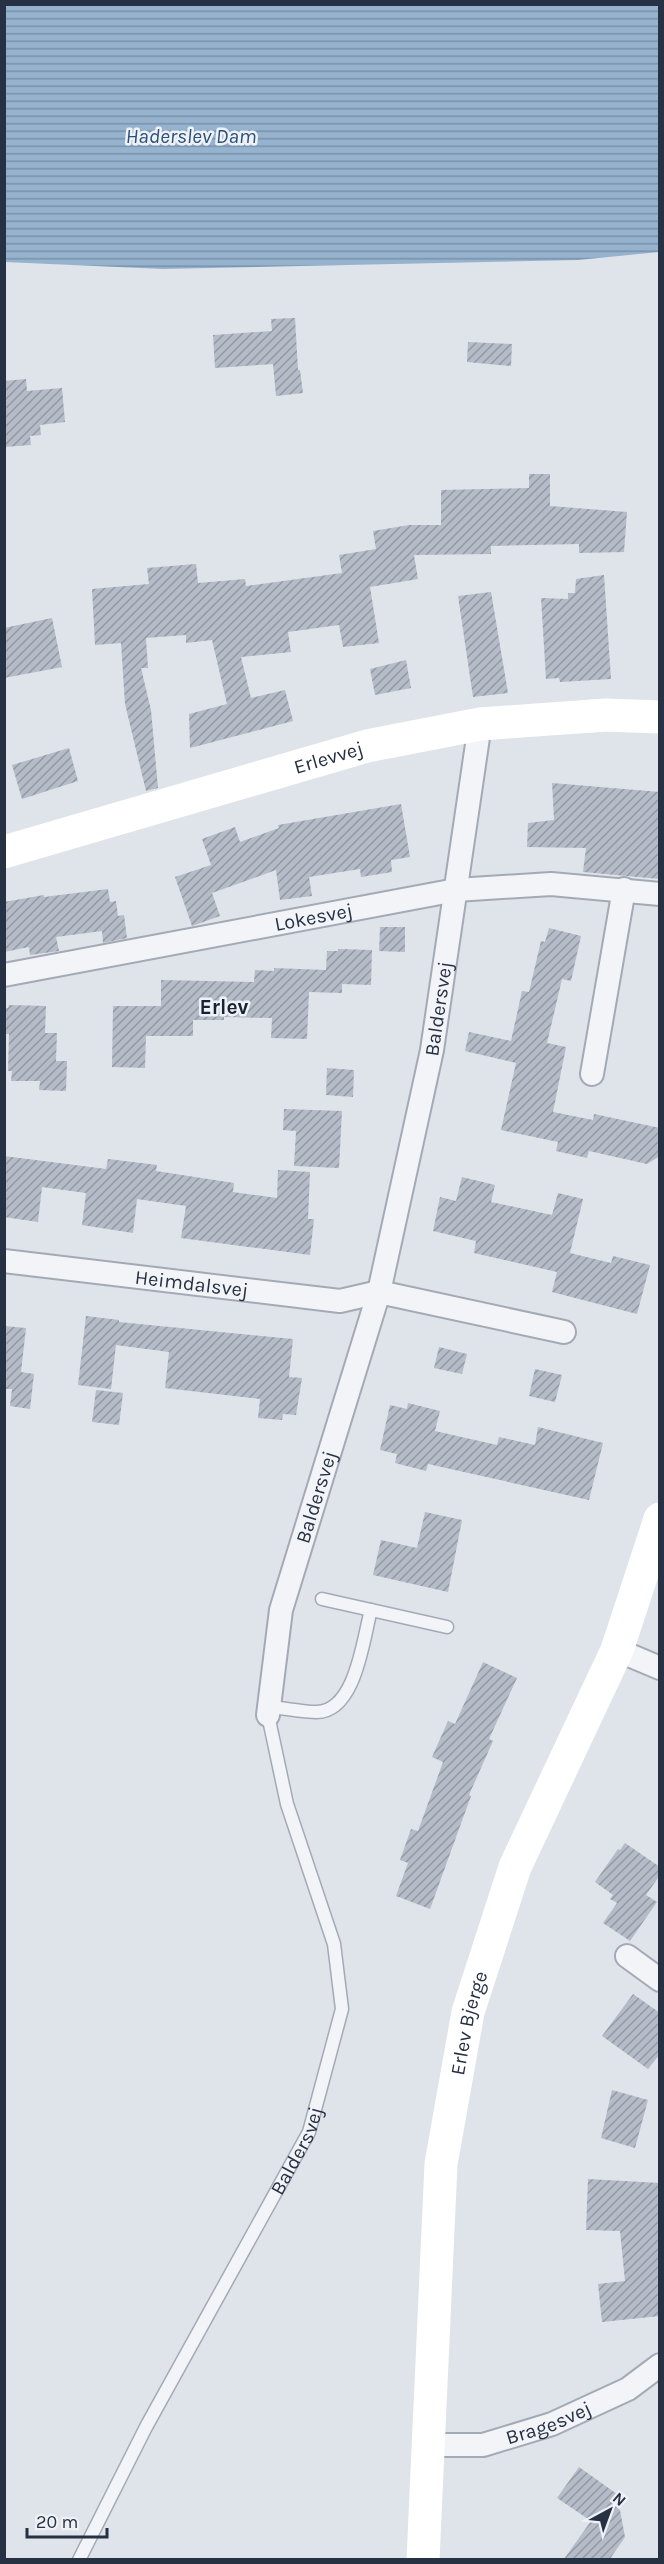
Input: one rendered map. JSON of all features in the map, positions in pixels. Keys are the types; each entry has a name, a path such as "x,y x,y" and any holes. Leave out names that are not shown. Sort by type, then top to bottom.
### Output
{"street":[{"name":"Erlevvej","path":"4,852 368,746 480,724 606,715 660,717"},
{"name":"Baldersvej","path":"269,1711 281,1610 379,1292 432,1050 480,724"},
{"name":"Lokesvej","path":"4,975 456,890 551,884 660,894"},
{"path":"592,1074 624,889"},
{"name":"Heimdalsvej","path":"4,1261 340,1301 379,1292"},
{"path":"379,1292 564,1332"},
{"name":"Erlev Bjerge","path":"423,2559 426,2445 441,2164 468,2012 514,1867 617,1650 660,1519"},
{"path":"617,1650 660,1668"},
{"path":"627,1956 660,1980"},
{"name":"Bragesvej","path":"426,2445 483,2445 552,2424 628,2389 660,2365"}],"lane":[{"path":"322,1599 447,1627"},
{"path":"269,1711 319,1712 334,1706 346,1695 352,1683 371,1610"},
{"name":"Baldersvej","path":"79,2559 147,2427 309,2132 342,2009 334,1944 288,1804 269,1711"}],"water":[{"name":"Haderslev Dam","path":"5,4 659,5 659,252 578,260 163,269 5,262"}],"building":[{"path":"295,318 298,370 300,370 303,393 276,396 273,364 215,368 213,335 272,331 271,319"},
{"path":"468,342 512,344 511,366 467,362"},
{"path":"26,379 27,391 62,388 65,422 40,425 41,435 30,436 31,445 4,447 4,381"},
{"path":"529,474 550,474 550,506 627,512 624,552 579,553 579,544 491,546 491,554 414,555 418,579 370,587 379,643 343,647 339,625 288,632 291,652 241,657 251,698 285,690 293,721 190,748 189,714 227,704 212,640 186,643 186,635 146,638 148,668 141,668 151,710 158,788 146,791 125,704 121,643 95,645 92,589 149,584 147,568 196,564 198,583 245,579 246,586 342,573 339,555 376,549 373,531 409,525 441,525 441,490 529,488"},
{"path":"604,575 611,679 560,682 559,678 546,679 541,598 568,599 568,593 575,593 576,579"},
{"path":"491,592 508,693 473,697 458,596"},
{"path":"52,618 62,667 4,678 4,628"},
{"path":"406,660 411,688 375,695 370,669"},
{"path":"69,748 78,781 22,799 12,765"},
{"path":"552,783 660,792 660,879 583,872 586,848 527,847 528,823 554,820"},
{"path":"401,804 410,857 391,860 392,872 361,877 360,869 309,877 312,896 280,900 276,870 212,893 220,916 192,926 175,877 211,865 202,839 235,827 240,842 279,828 278,825"},
{"path":"108,889 110,902 116,901 118,916 124,915 127,938 103,943 102,931 56,937 59,951 30,955 29,947 4,952 4,902 44,895 44,897"},
{"path":"380,927 405,927 405,952 379,951"},
{"path":"549,928 581,936 571,981 562,979 547,1043 566,1047 553,1112 593,1120 594,1114 660,1128 660,1156 647,1164 589,1151 587,1158 556,1151 558,1142 501,1130 516,1063 465,1051 469,1032 511,1041 522,991 529,992 541,941 545,942"},
{"path":"338,949 372,950 371,985 342,984 342,993 309,992 307,1039 271,1038 272,1018 224,1017 224,1020 193,1020 193,1036 146,1036 145,1068 112,1067 113,1006 161,1006 161,980 254,982 255,970 274,971 274,968 326,970 327,951 338,951"},
{"path":"9,1005 46,1006 45,1033 57,1033 56,1061 67,1061 66,1091 39,1090 40,1081 11,1081 12,1071 8,1071 9,1034 4,1034 4,1008 8,1008"},
{"path":"327,1068 354,1070 353,1097 326,1095"},
{"path":"284,1109 342,1111 339,1168 294,1166 296,1131 283,1130"},
{"path":"4,1156 106,1169 108,1159 157,1165 156,1171 234,1183 233,1192 277,1198 278,1170 310,1172 308,1219 314,1219 310,1255 181,1238 186,1206 137,1199 133,1233 82,1225 86,1193 42,1187 38,1222 4,1217"},
{"path":"462,1177 495,1185 491,1202 552,1215 558,1193 583,1199 570,1253 611,1263 613,1256 650,1265 637,1314 552,1292 557,1272 474,1253 476,1241 433,1231 440,1197 456,1201"},
{"path":"86,1316 119,1320 119,1322 293,1339 289,1377 302,1378 296,1415 283,1414 282,1420 258,1418 260,1399 165,1388 169,1352 116,1345 111,1389 78,1385"},
{"path":"4,1326 26,1328 21,1372 34,1374 30,1409 10,1406 12,1389 4,1389"},
{"path":"439,1347 467,1354 462,1374 434,1368"},
{"path":"535,1369 562,1375 555,1402 529,1396"},
{"path":"96,1390 123,1393 119,1425 92,1422"},
{"path":"408,1403 440,1411 435,1431 497,1445 499,1437 535,1445 538,1427 603,1443 589,1500 428,1464 426,1471 395,1463 397,1454 380,1450 390,1405 407,1409"},
{"path":"425,1512 462,1520 448,1592 373,1575 381,1540 417,1548"},
{"path":"483,1662 517,1678 489,1739 493,1741 469,1795 471,1796 430,1909 396,1896 408,1863 400,1860 411,1829 418,1831 443,1762 432,1757 448,1721 455,1724"},
{"path":"625,1843 660,1867 660,1875 646,1895 657,1902 630,1941 603,1923 617,1903 610,1899 613,1895 595,1882 618,1849 620,1850"},
{"path":"633,1994 660,2013 660,2054 648,2069 602,2036"},
{"path":"612,2090 648,2100 635,2148 601,2138"},
{"path":"588,2179 660,2183 660,2316 602,2322 598,2284 625,2281 620,2231 586,2230"},
{"path":"579,2467 617,2494 625,2537 610,2559 564,2559 591,2521 557,2498"}],"district":[{"name":"Erlev","path":"224,1007"}]}
